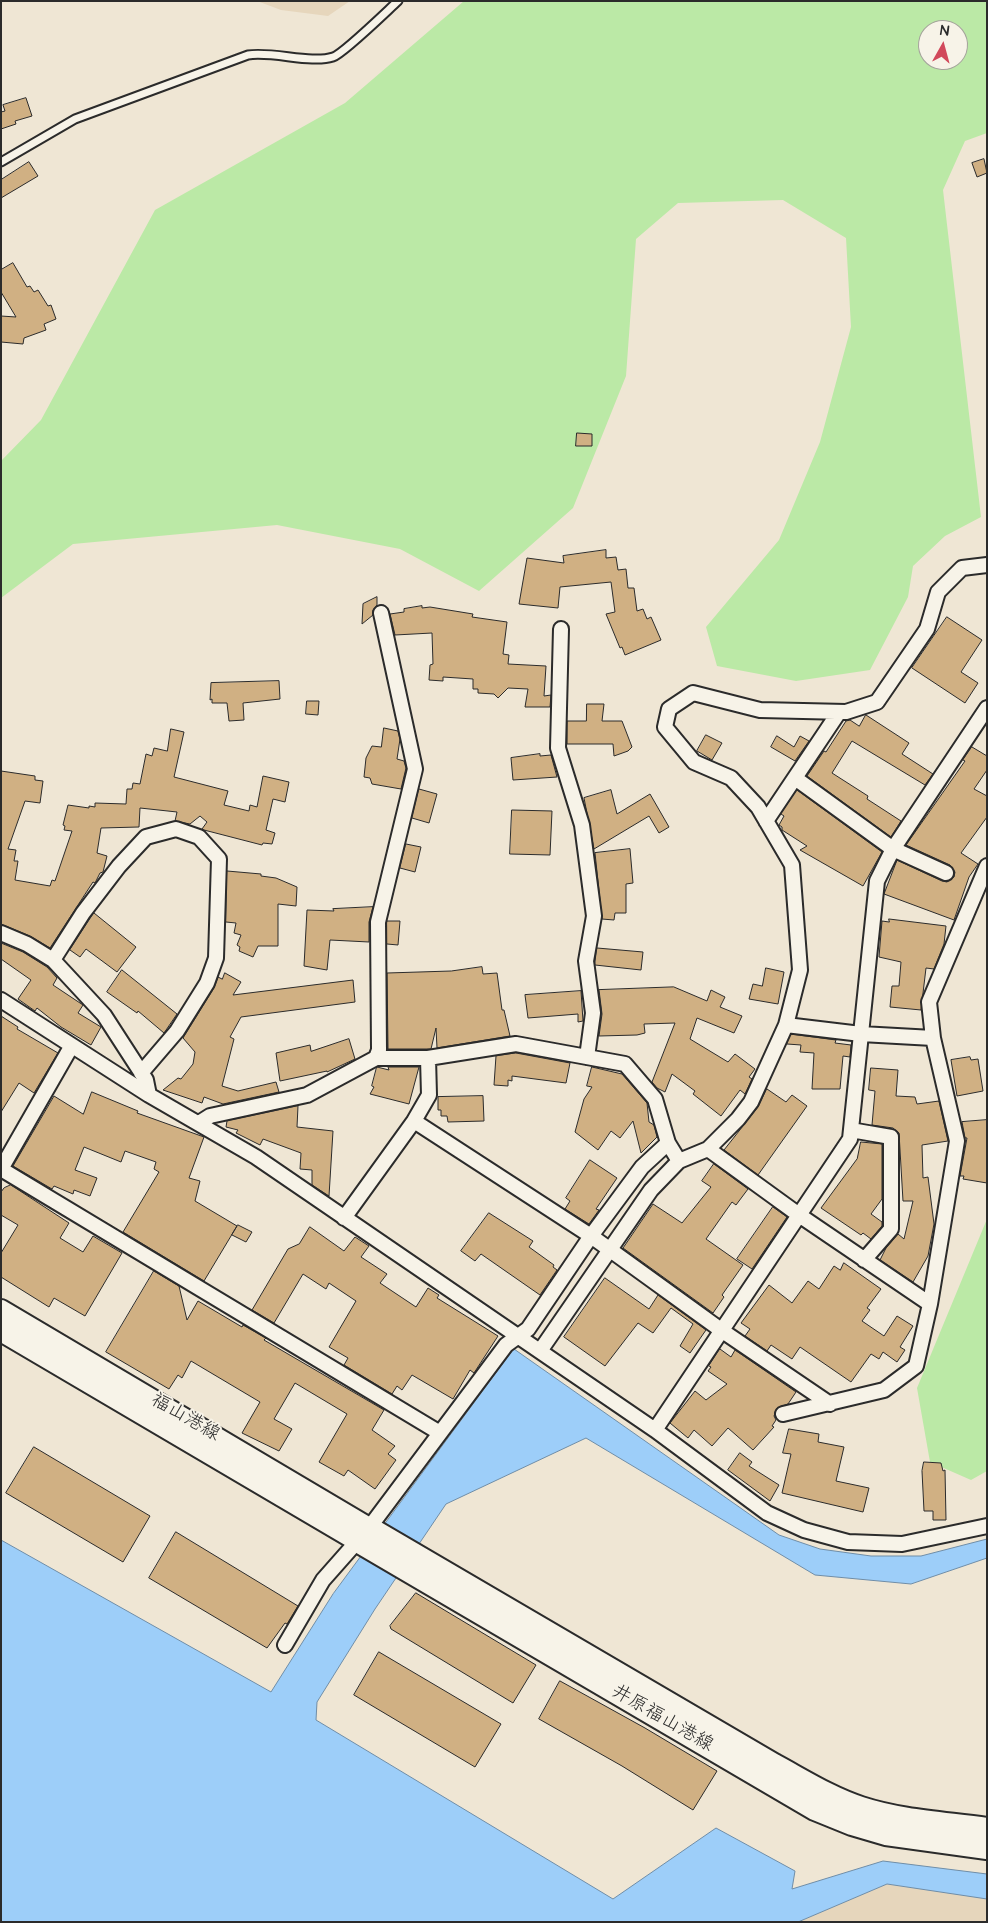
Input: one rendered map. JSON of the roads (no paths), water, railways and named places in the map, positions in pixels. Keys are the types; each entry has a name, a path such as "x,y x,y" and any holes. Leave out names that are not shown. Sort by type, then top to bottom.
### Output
{"main road":[{"name":"福山港線","path":"1,1310 366,1536"},
{"name":"福山港線","path":"1,1331 366,1536"},
{"name":"井原福山港線","path":"366,1536 815,1809 852,1824 886,1834 987,1848"},
{"name":"井原福山港線","path":"418,1567 831,1796 860,1808 889,1815 987,1829"}],"street":[{"path":"540,1351 651,1190 679,1161 708,1149 738,1120 751,1102 786,1025 800,970 792,864 758,807 731,778 694,762 664,727 669,709 693,693 760,710 839,712 877,702 927,630 938,592 962,568 987,565"},
{"path":"376,1058 379,1050 378,922 415,769 381,614"},
{"path":"561,629 558,748 582,825 594,916 586,960 593,1013 587,1057"},
{"path":"655,1430 850,1138 877,881 893,849 987,708"},
{"path":"766,821 839,712"},
{"path":"795,778 893,849 946,873"},
{"path":"53,960 83,913 119,866 146,837 176,829 199,838 219,858 216,958 207,983 177,1031 142,1073"},
{"path":"783,1414 884,1390 916,1366 930,1304 957,1141 933,1038 929,1002 987,866"},
{"path":"1,932 28,944 53,960 104,1015 146,1080 149,1095"},
{"path":"1,1000 149,1095 256,1157 655,1430 767,1513 804,1530 848,1542 902,1544 987,1526"},
{"path":"786,1025 861,1034 933,1038"},
{"path":"199,1123 210,1116 307,1095 376,1058 428,1058 516,1044 625,1064 655,1100 668,1143 679,1161"},
{"path":"71,1046 1,1169 440,1433"},
{"path":"344,1218 414,1121 429,1095 428,1058"},
{"path":"414,1121 591,1236 609,1252 830,1404"},
{"path":"851,1130 892,1137 891,1228 864,1260"},
{"path":"285,1645 323,1580 366,1536 506,1345 528,1329 591,1236 642,1167 668,1143"},
{"path":"708,1149 864,1260 930,1304"}],"lane":[{"path":"1,162 75,119 248,55 261,53 317,58 334,57 398,1"}],"water":[{"path":"514,1349 779,1535 820,1549 871,1556 921,1556 987,1539 987,1558 911,1584 815,1575 586,1438 446,1504 375,1609 317,1702 316,1720 613,1899 716,1828 795,1871 792,1889 883,1861 987,1874 987,1899 887,1884 798,1922 1,1922 1,1540 271,1692 333,1594"}]}
